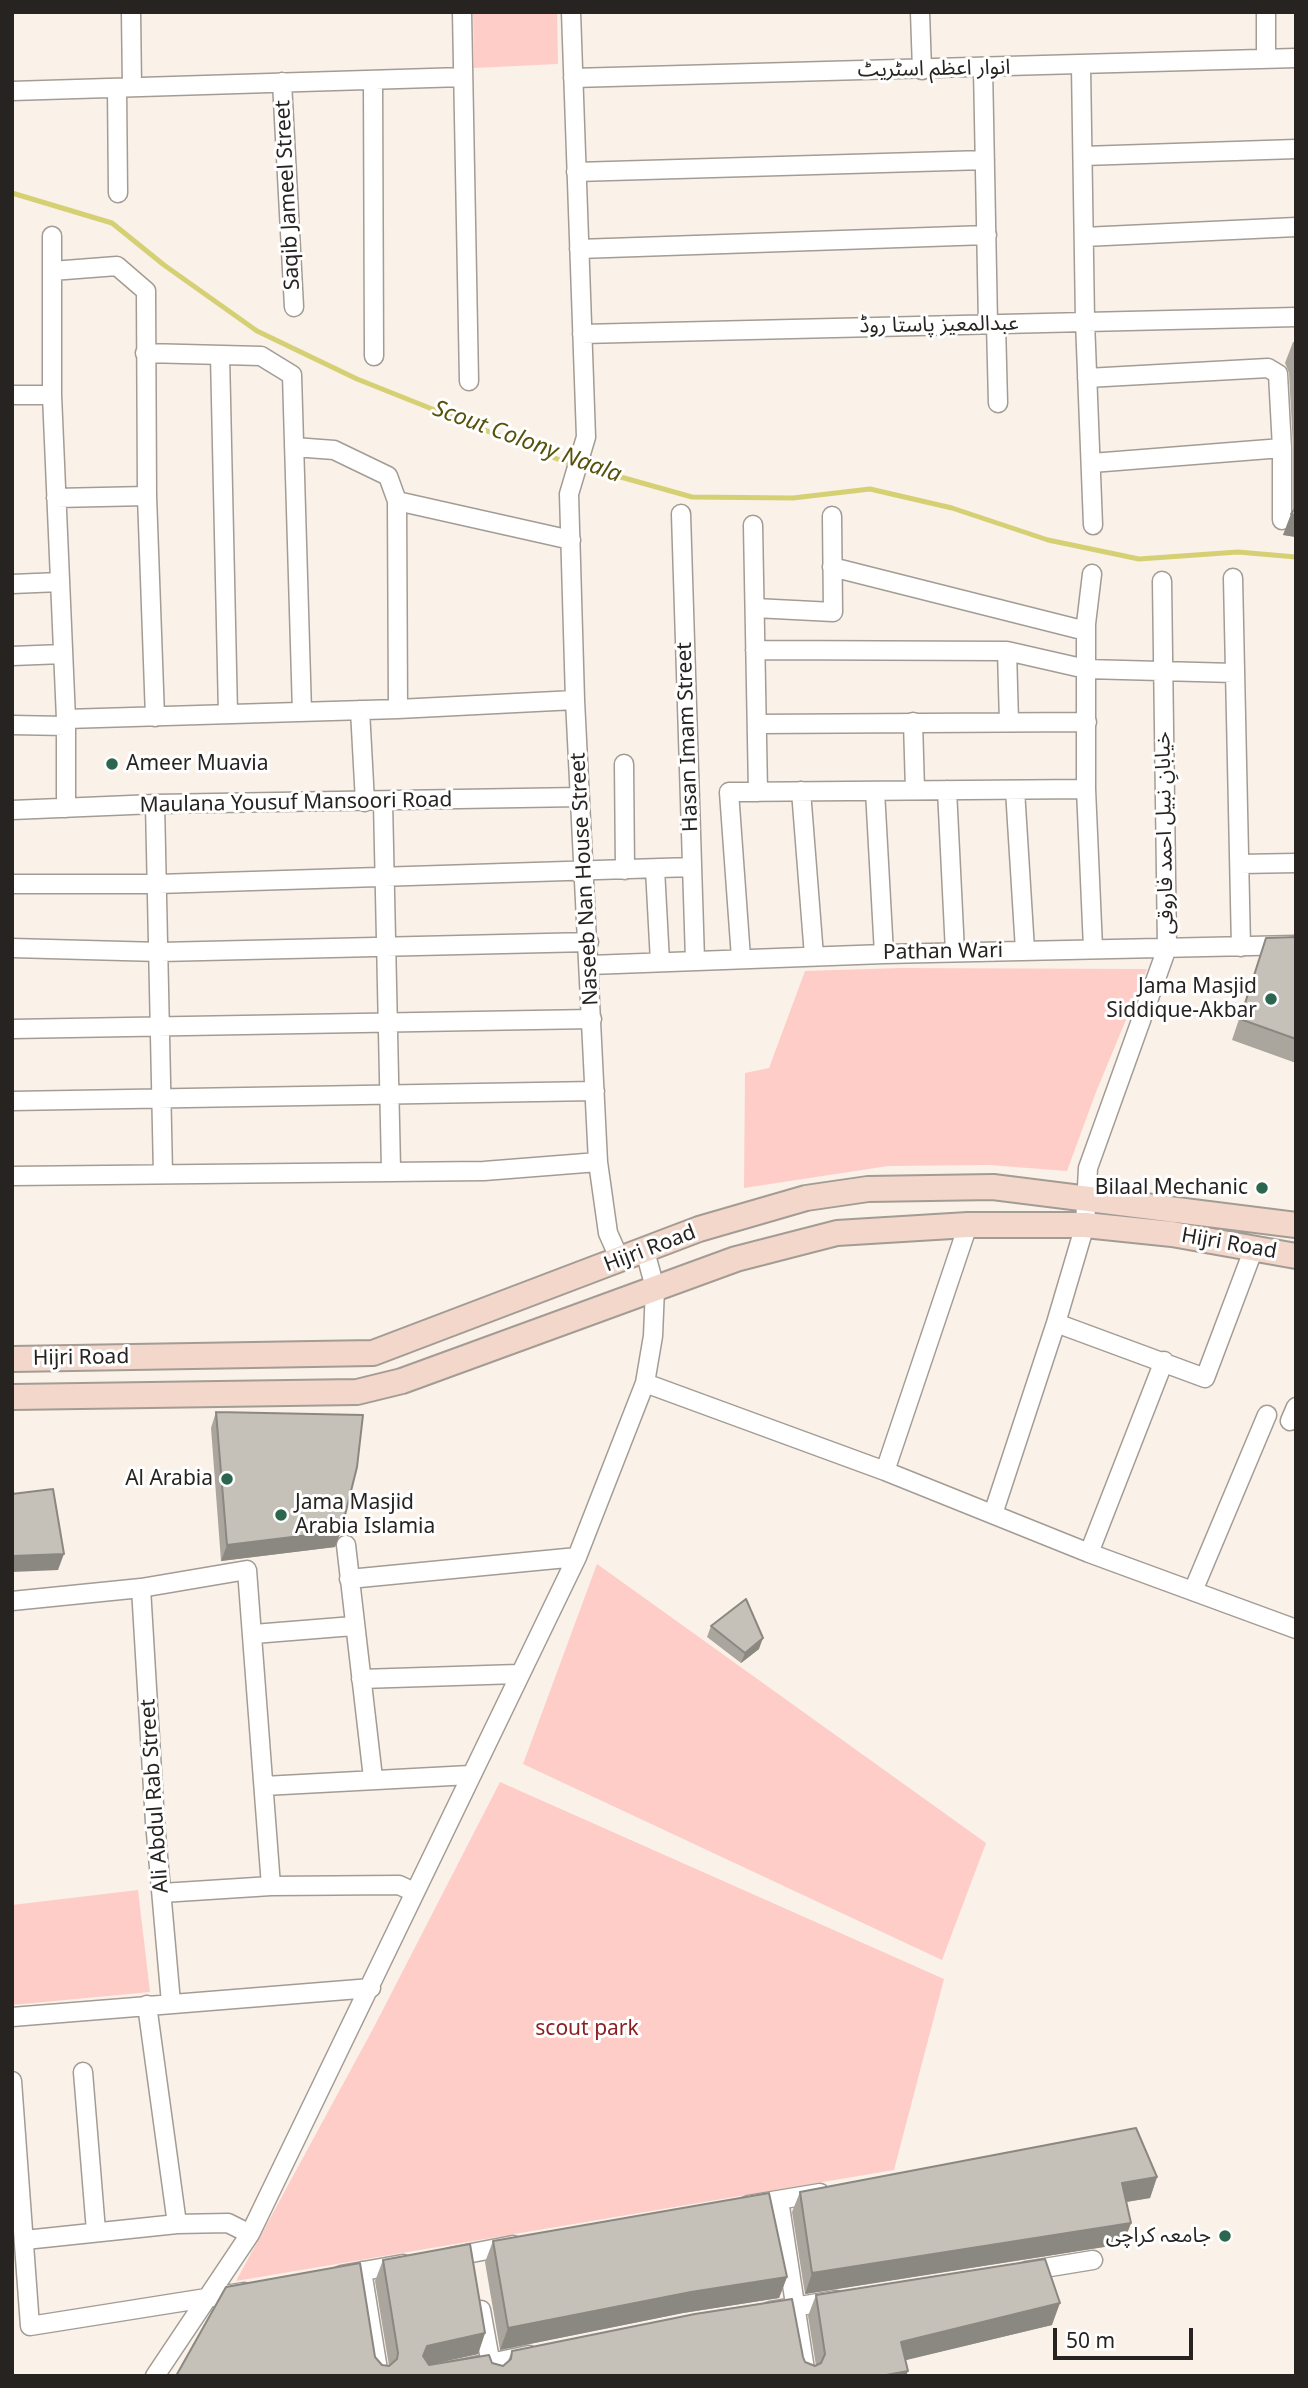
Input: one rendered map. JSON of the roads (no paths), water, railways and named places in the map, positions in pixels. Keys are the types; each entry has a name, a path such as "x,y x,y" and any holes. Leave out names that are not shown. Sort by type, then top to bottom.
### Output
{"main road":[{"name":"Hijri Road","path":"12,1359 373,1353 699,1229 806,1198 868,1189 993,1187 1296,1225"},
{"name":"Hijri Road","path":"12,1397 357,1392 402,1381 736,1259 837,1233 968,1225 1084,1225 1172,1234 1296,1256"}],"street":[{"path":"118,193 131,12"},
{"path":"462,12 469,381"},
{"name":"Naseeb Nan House Street","path":"571,12 586,438 569,494 575,700 598,1162 608,1233 620,1260"},
{"path":"920,12 922,69"},
{"path":"1266,12 1266,59"},
{"name":"انوار اعظم اسٹریٹ","path":"573,78 1296,58"},
{"path":"1082,66 1085,321 1093,525"},
{"path":"983,68 987,235 998,403"},
{"path":"12,91 463,77"},
{"path":"373,80 374,356"},
{"name":"Saqib Jameel Street","path":"282,82 294,307"},
{"path":"1083,156 1296,149"},
{"path":"576,172 985,160"},
{"path":"1084,237 1296,226"},
{"path":"579,249 987,235"},
{"path":"52,236 52,395 66,722 66,808"},
{"path":"51,271 117,266 146,290 147,496 155,717"},
{"name":"عبدالمعیز پاستا روڈ","path":"582,334 1296,317"},
{"path":"145,353 261,356 292,375 302,712"},
{"path":"220,355 228,714"},
{"path":"1087,378 1272,369 1278,373 1282,520"},
{"path":"12,395 52,395"},
{"path":"295,447 334,450 388,476 397,501 398,709"},
{"path":"1092,463 1282,448"},
{"path":"56,499 147,496"},
{"path":"397,501 571,540"},
{"name":"Hasan Imam Street","path":"681,514 695,960"},
{"path":"755,608 832,612 832,516"},
{"path":"753,525 758,792"},
{"path":"832,567 1086,631"},
{"path":"1091,574 1086,631 1086,789 1093,948"},
{"path":"1233,578 1241,947"},
{"name":"خیابانِ نبیل احمد فاروقی","path":"993,1514 1056,1323 1084,1225 1088,1168 1167,948 1162,581"},
{"path":"12,584 60,582"},
{"path":"755,650 1007,651 1086,669 1234,673"},
{"path":"1007,651 1009,722"},
{"path":"12,656 63,654"},
{"path":"12,725 575,700"},
{"path":"360,710 365,802"},
{"path":"913,722 915,790"},
{"path":"757,724 1087,722"},
{"path":"624,764 625,870"},
{"path":"741,958 729,792 1086,789"},
{"path":"947,790 955,952"},
{"path":"1015,790 1025,950"},
{"path":"801,791 814,956"},
{"path":"875,791 884,954"},
{"name":"Maulana Yousuf Mansoori Road","path":"12,810 155,804 580,797"},
{"path":"383,802 391,1169"},
{"path":"155,804 163,1174"},
{"path":"1240,864 1296,863"},
{"path":"12,884 158,884 692,867"},
{"path":"655,869 660,962"},
{"path":"12,948 160,952 589,942"},
{"name":"Pathan Wari","path":"590,965 1093,948 1296,945"},
{"path":"12,1030 592,1020"},
{"path":"12,1101 595,1091"},
{"path":"12,1176 391,1169 484,1171 598,1162"},
{"path":"885,1471 968,1225"},
{"path":"1056,1323 1205,1378 1254,1248"},
{"path":"155,2376 250,2234 371,1987 518,1674 577,1557 645,1383 653,1336 655,1288 645,1251"},
{"path":"1090,1553 1164,1361"},
{"path":"645,1383 885,1471 1090,1553 1295,1628"},
{"path":"1193,1591 1267,1415"},
{"path":"346,1545 353,1626 373,1778"},
{"path":"349,1579 577,1557"},
{"path":"12,1601 141,1588 247,1570 254,1634 271,1886"},
{"name":"Ali Abdul Rab Street","path":"141,1588 172,2003"},
{"path":"254,1634 353,1626"},
{"path":"361,1679 518,1674"},
{"path":"264,1786 373,1778 470,1775"},
{"path":"162,1893 271,1886 398,1885 414,1892"},
{"path":"12,2017 371,1987"},
{"path":"147,2005 177,2224"},
{"path":"83,2072 96,2231"},
{"path":"12,2081 30,2326 260,2289"},
{"path":"726,2208 831,2191"},
{"path":"779,2200 806,2376"},
{"path":"25,2240 177,2224 228,2223 250,2234"},
{"path":"324,2278 427,2261 473,2260 526,2243"},
{"path":"1012,2273 1093,2260"},
{"path":"362,2271 379,2376"},
{"path":"479,2294 492,2369"},
{"path":"754,2313 849,2298"},
{"path":"426,2376 492,2369 542,2353"}],"waterway":[{"name":"Scout Colony Naala","path":"12,193 112,223 164,265 257,331 357,379 560,460 692,497 793,498 870,489 952,508 1048,540 1139,559 1238,552 1296,557"}],"place":[{"name":"Ameer Muavia","path":"112,764"},
{"name":"Jama Masjid Siddique-Akbar","path":"1271,999"},
{"name":"Bilaal Mechanic","path":"1262,1188"},
{"name":"Al Arabia","path":"227,1479"},
{"name":"Jama Masjid Arabia Islamia","path":"281,1515"},
{"name":"جامعہ کراچی","path":"1225,2236"}],"park label":[{"name":"scout park","path":"587,2029"}]}
